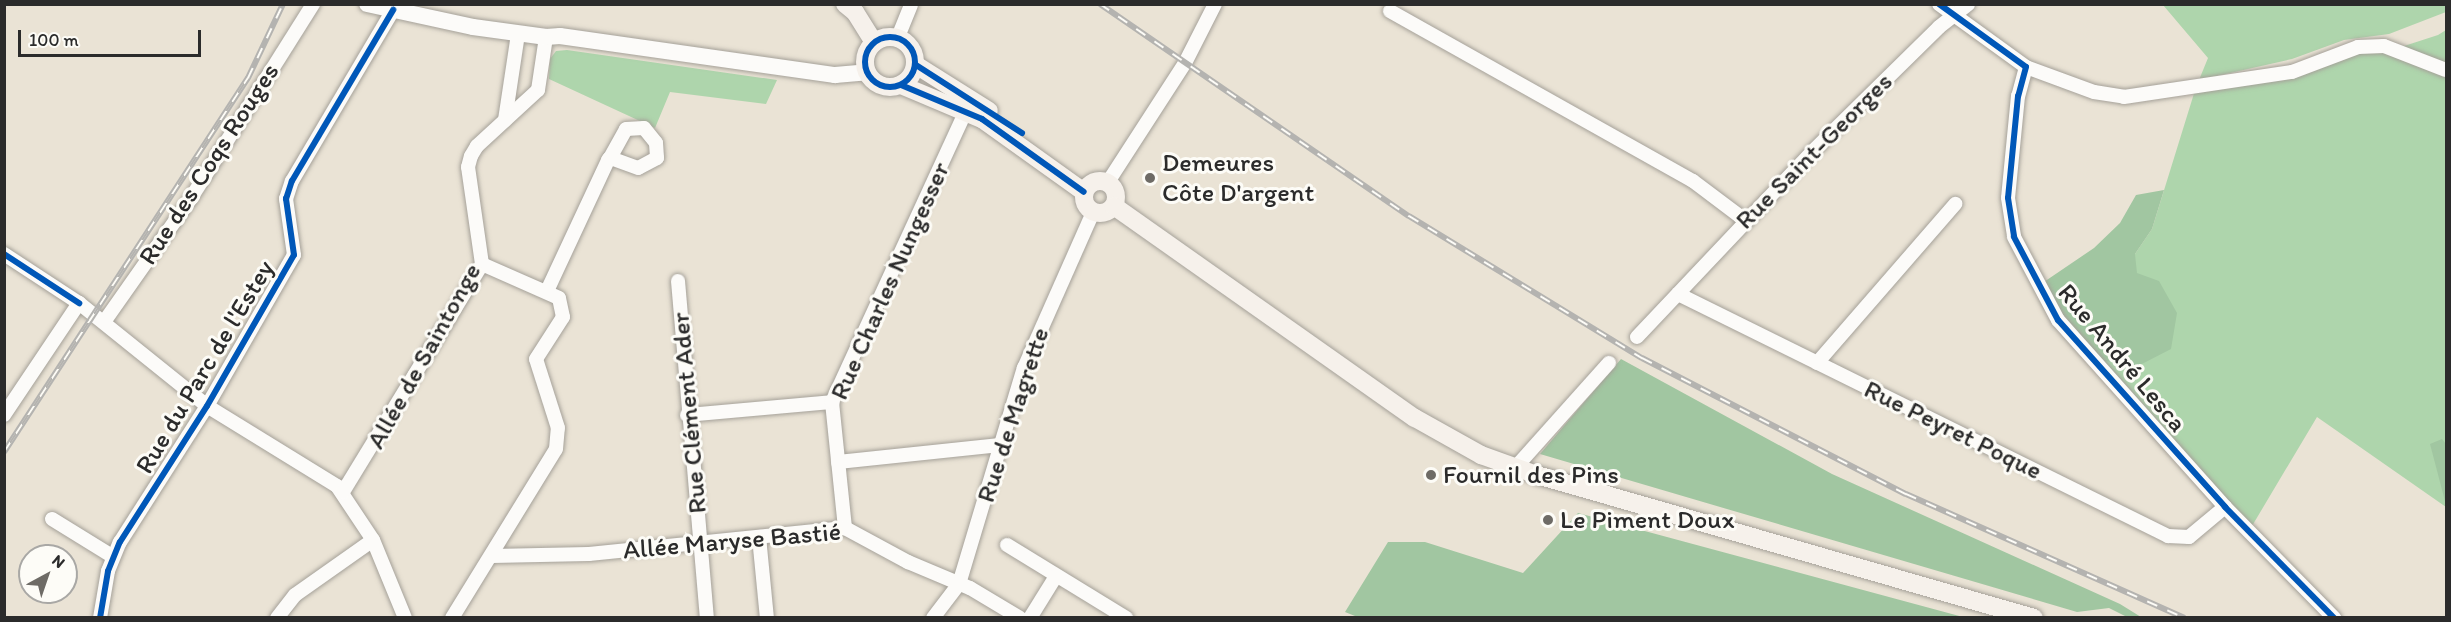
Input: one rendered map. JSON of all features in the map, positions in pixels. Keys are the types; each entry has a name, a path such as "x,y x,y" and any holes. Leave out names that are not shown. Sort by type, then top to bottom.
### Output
{"main road":[{"path":"845,4 860,19 874,42"},
{"path":"901,85 916,65 914,51 898,37 874,42 866,56 867,72 878,84 901,85 966,111 1094,186 1116,195 1114,206 1104,213 1093,212 1086,206 1094,186"},
{"path":"916,65 1001,119 1094,186"},
{"path":"1114,206 1415,418 1467,448 1515,468 2034,618"}],"street":[{"name":"Rue des Coqs Rouges","path":"104,322 191,198 313,4"},
{"path":"367,4 546,38 560,36 835,75 867,72"},
{"path":"898,37 911,4"},
{"path":"1094,186 1185,63 1215,4"},
{"path":"1939,4 1956,14 2026,67 2094,92 2124,97 2292,72 2358,47 2384,46 2446,70"},
{"name":"Rue Saint-Georges","path":"1637,337 1745,220 1968,4"},
{"name":"Rue du Parc de l'Estey","path":"99,618 112,556 207,406 294,255 286,199 292,181 393,10"},
{"path":"1390,11 1693,181 1745,220"},
{"path":"505,120 518,34"},
{"name":"Allée de Saintonge","path":"343,492 482,264 468,167 477,146 538,90 546,38"},
{"name":"Rue André Lesca","path":"2026,67 2018,96 2008,198 2014,237 2027,266 2058,320 2224,507 2334,618"},
{"name":"Rue Charles Nungesser","path":"844,528 832,402 966,111"},
{"path":"547,291 610,158"},
{"path":"1816,363 1955,204"},
{"name":"Rue de Magrette","path":"933,618 959,584 1030,351 1093,212"},
{"path":"4,254 79,303 207,406 343,492 373,540 405,618"},
{"path":"452,618 556,449 558,428 536,359 563,317 559,298 482,264"},
{"name":"Rue Clément Ader","path":"678,281 687,415 707,618"},
{"name":"Rue Peyret Poque","path":"1678,294 2168,536 2189,537 2224,507"},
{"path":"4,415 79,303"},
{"path":"1515,468 1609,363"},
{"path":"687,415 832,402"},
{"path":"838,462 1000,445"},
{"path":"52,519 112,556"},
{"name":"Allée Maryse Bastié","path":"492,556 590,554 844,528 959,584 1020,618"},
{"path":"759,537 766,618"},
{"path":"277,618 295,595 373,540"},
{"path":"1007,545 1126,618"},
{"path":"1030,618 1056,576"}],"green space":[{"path":"2446,4 2446,12 2389,34 2344,40 2292,59 2199,80 2208,58 2163,5"},
{"path":"2446,30 2446,67 2401,47 2438,35"},
{"path":"2384,46 2446,70 2446,507 2317,417 2249,531 2058,320 2135,254 2152,229 2196,87"},
{"path":"567,50 777,80 766,104 670,92 655,128 549,79 550,59 556,51"},
{"path":"2164,190 2152,229 2135,254 2137,273 2159,281 2177,313 2171,349 2138,366 2099,360 2038,286 2094,248 2120,223 2136,195"},
{"path":"1621,359 1832,474 2120,604 2141,617 2127,617 2109,608 2077,612 1540,454"},
{"path":"2442,439 2446,444 2446,505 2430,444"},
{"path":"1578,513 1963,617 1360,618 1345,612 1388,542 1425,542 1523,573"}],"railway":[{"path":"4,452 248,78 283,4"},
{"path":"1100,4 1409,216 1642,358 1906,494 2185,618"}],"cycle path":[{"path":"1939,4 2026,67 2018,96 2008,198 2014,237 2058,320 2225,507 2334,618"},
{"path":"100,618 108,571 120,542 207,406 294,255 286,199 292,181 393,10"},
{"path":"885,37 895,37 908,44 915,57 915,62 915,67 908,80 895,87 885,87 876,83 869,76 865,67 865,57 869,48 876,41 885,37"},
{"path":"916,65 1022,133"},
{"path":"901,85 982,119 1084,192"},
{"path":"4,254 79,303"}],"place":[{"name":"Demeures Côte D'argent","path":"1150,178"},
{"name":"Fournil des Pins","path":"1431,475"},
{"name":"Le Piment Doux","path":"1548,520"}]}
